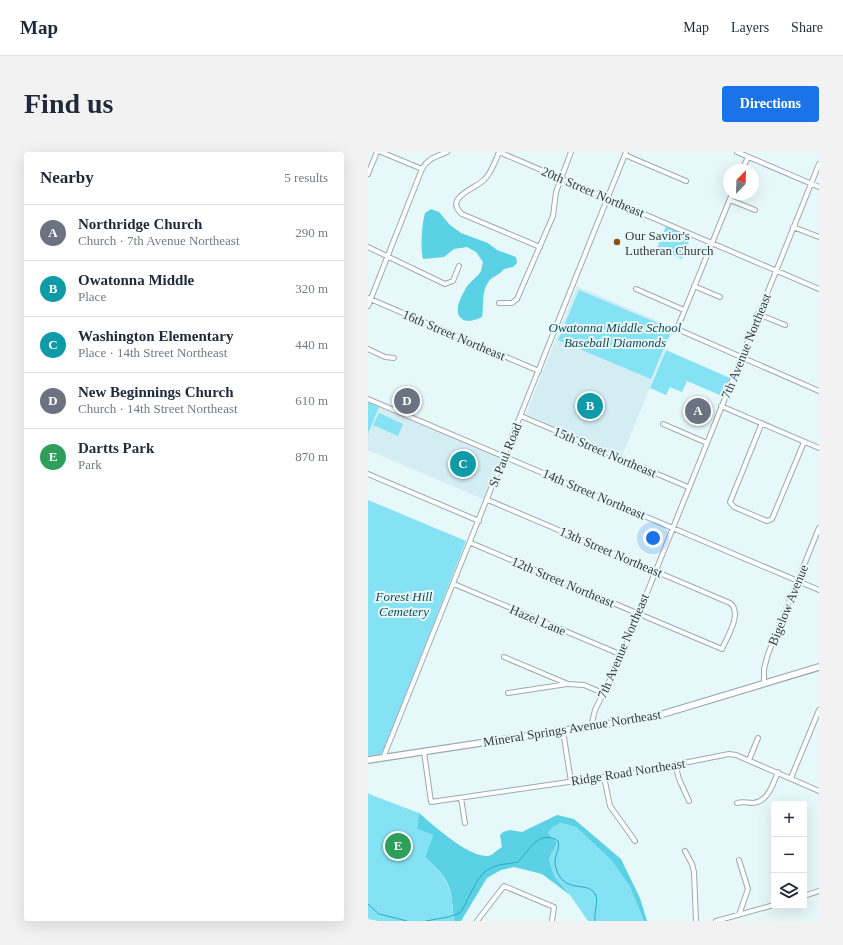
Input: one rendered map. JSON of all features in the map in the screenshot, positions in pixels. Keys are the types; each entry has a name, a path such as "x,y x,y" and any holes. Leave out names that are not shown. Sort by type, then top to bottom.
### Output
{"main road":[{"name":"Mineral Springs Avenue Northeast","path":"368,760 653,717 819,667"}],"street":[{"path":"368,174 378,152"},
{"path":"381,152 422,169"},
{"path":"368,306 369,299 388,256 422,169 433,154 447,152"},
{"path":"499,152 492,170 485,178 458,198 456,204 458,210 462,214 540,247"},
{"name":"20th Street Northeast","path":"499,152 819,289"},
{"path":"499,303 512,304 516,301 553,216 556,192 571,152"},
{"path":"737,152 819,187"},
{"path":"626,154 686,181"},
{"name":"St Paul Road","path":"384,758 626,154"},
{"path":"745,164 748,157"},
{"name":"7th Avenue Northeast","path":"591,727 593,716 603,692 622,655 819,164"},
{"path":"754,210 730,200 711,243 677,329 819,391"},
{"path":"793,227 818,237"},
{"path":"368,248 388,256 445,284 452,283 460,266"},
{"path":"694,286 720,297"},
{"path":"636,289 684,310"},
{"name":"16th Street Northeast","path":"369,299 539,371"},
{"path":"758,314 785,325"},
{"path":"368,349 385,357 394,358"},
{"name":"14th Street Northeast","path":"368,399 819,590"},
{"path":"721,406 819,448"},
{"name":"15th Street Northeast","path":"521,416 688,488"},
{"path":"762,423 730,502 734,507 767,521 773,518 804,442"},
{"path":"664,424 706,443"},
{"path":"368,474 479,521"},
{"name":"13th Street Northeast","path":"488,500 733,606 736,614 722,649"},
{"name":"Bigelow Avenue","path":"764,684 764,669 768,654 819,528"},
{"name":"12th Street Northeast","path":"471,543 722,649"},
{"name":"Hazel Lane","path":"454,584 622,655"},
{"path":"504,657 568,684"},
{"path":"508,693 568,684 584,685 603,692"},
{"path":"791,778 819,710"},
{"path":"563,731 571,782"},
{"path":"749,760 758,738"},
{"name":"Ridge Road Northeast","path":"424,752 431,802 604,777 729,754 749,760 819,791"},
{"path":"675,764 679,779 689,801"},
{"path":"737,803 757,802 764,799 769,793 778,772"},
{"path":"604,777 610,806 635,841"},
{"path":"462,798 465,823"},
{"path":"685,851 692,864 694,872 696,921"},
{"path":"739,860 748,889 739,915"},
{"path":"477,921 504,886 554,907 552,921"},
{"path":"807,895 819,891"},
{"path":"716,921 771,906"}],"shaded area":[{"path":"431,209 439,212 450,225 461,233 488,243 497,250 516,257 517,263 513,267 504,269 486,285 482,317 467,321 459,316 458,312 460,299 464,291 481,271 483,262 476,252 467,247 454,249 444,257 423,259 423,223 425,213"},
{"path":"577,286 674,328 622,456 526,414"},
{"path":"379,407 498,458 499,461 483,499 368,450 368,434"},
{"path":"419,813 442,832 469,851 486,856 502,847 500,835 503,832 510,830 522,832 557,815 574,819 621,859 640,898 647,921 644,921 630,887 612,861 576,827 561,823 553,827 548,833 557,843 549,859 554,876 570,895 542,874 514,867 501,870 487,878 461,921 454,921 452,900 448,885 440,872 425,857 433,835 417,829"}],"green space":[{"path":"666,226 691,237 682,259 657,248"},
{"name":"Owatonna Middle School Baseball Diamonds","path":"579,290 672,329 651,379 558,340"},
{"path":"666,350 730,378 722,396 687,381 682,392 670,387 666,395 650,388"},
{"path":"368,402 379,407 368,434"},
{"path":"379,413 403,424 398,436 373,425"},
{"name":"Forest Hill Cemetery","path":"368,500 466,541 384,750 381,754 368,756"},
{"path":"368,792 369,794 419,813 417,829 433,835 425,857 440,872 448,885 452,900 454,921 378,921 368,919"},
{"path":"561,823 576,827 612,861 630,887 644,921 588,921 570,895 554,876 549,859 557,843 548,833 553,827"}],"waterway":[{"path":"426,921 460,913 482,874 498,865 518,862 535,843 545,837 558,841 559,844 555,864 560,877 571,885 588,888 593,891 596,896 595,921"},
{"path":"368,904 379,914 407,921"}],"place":[{"name":"Our Savior's Lutheran Church","path":"617,242"},
{"name":"New Beginnings Church","path":"407,401"},
{"name":"Owatonna Middle","path":"590,406"},
{"name":"Northridge Church","path":"698,411"},
{"name":"Washington Elementary","path":"463,464"},
{"name":"Dartts Park","path":"398,846"}]}
